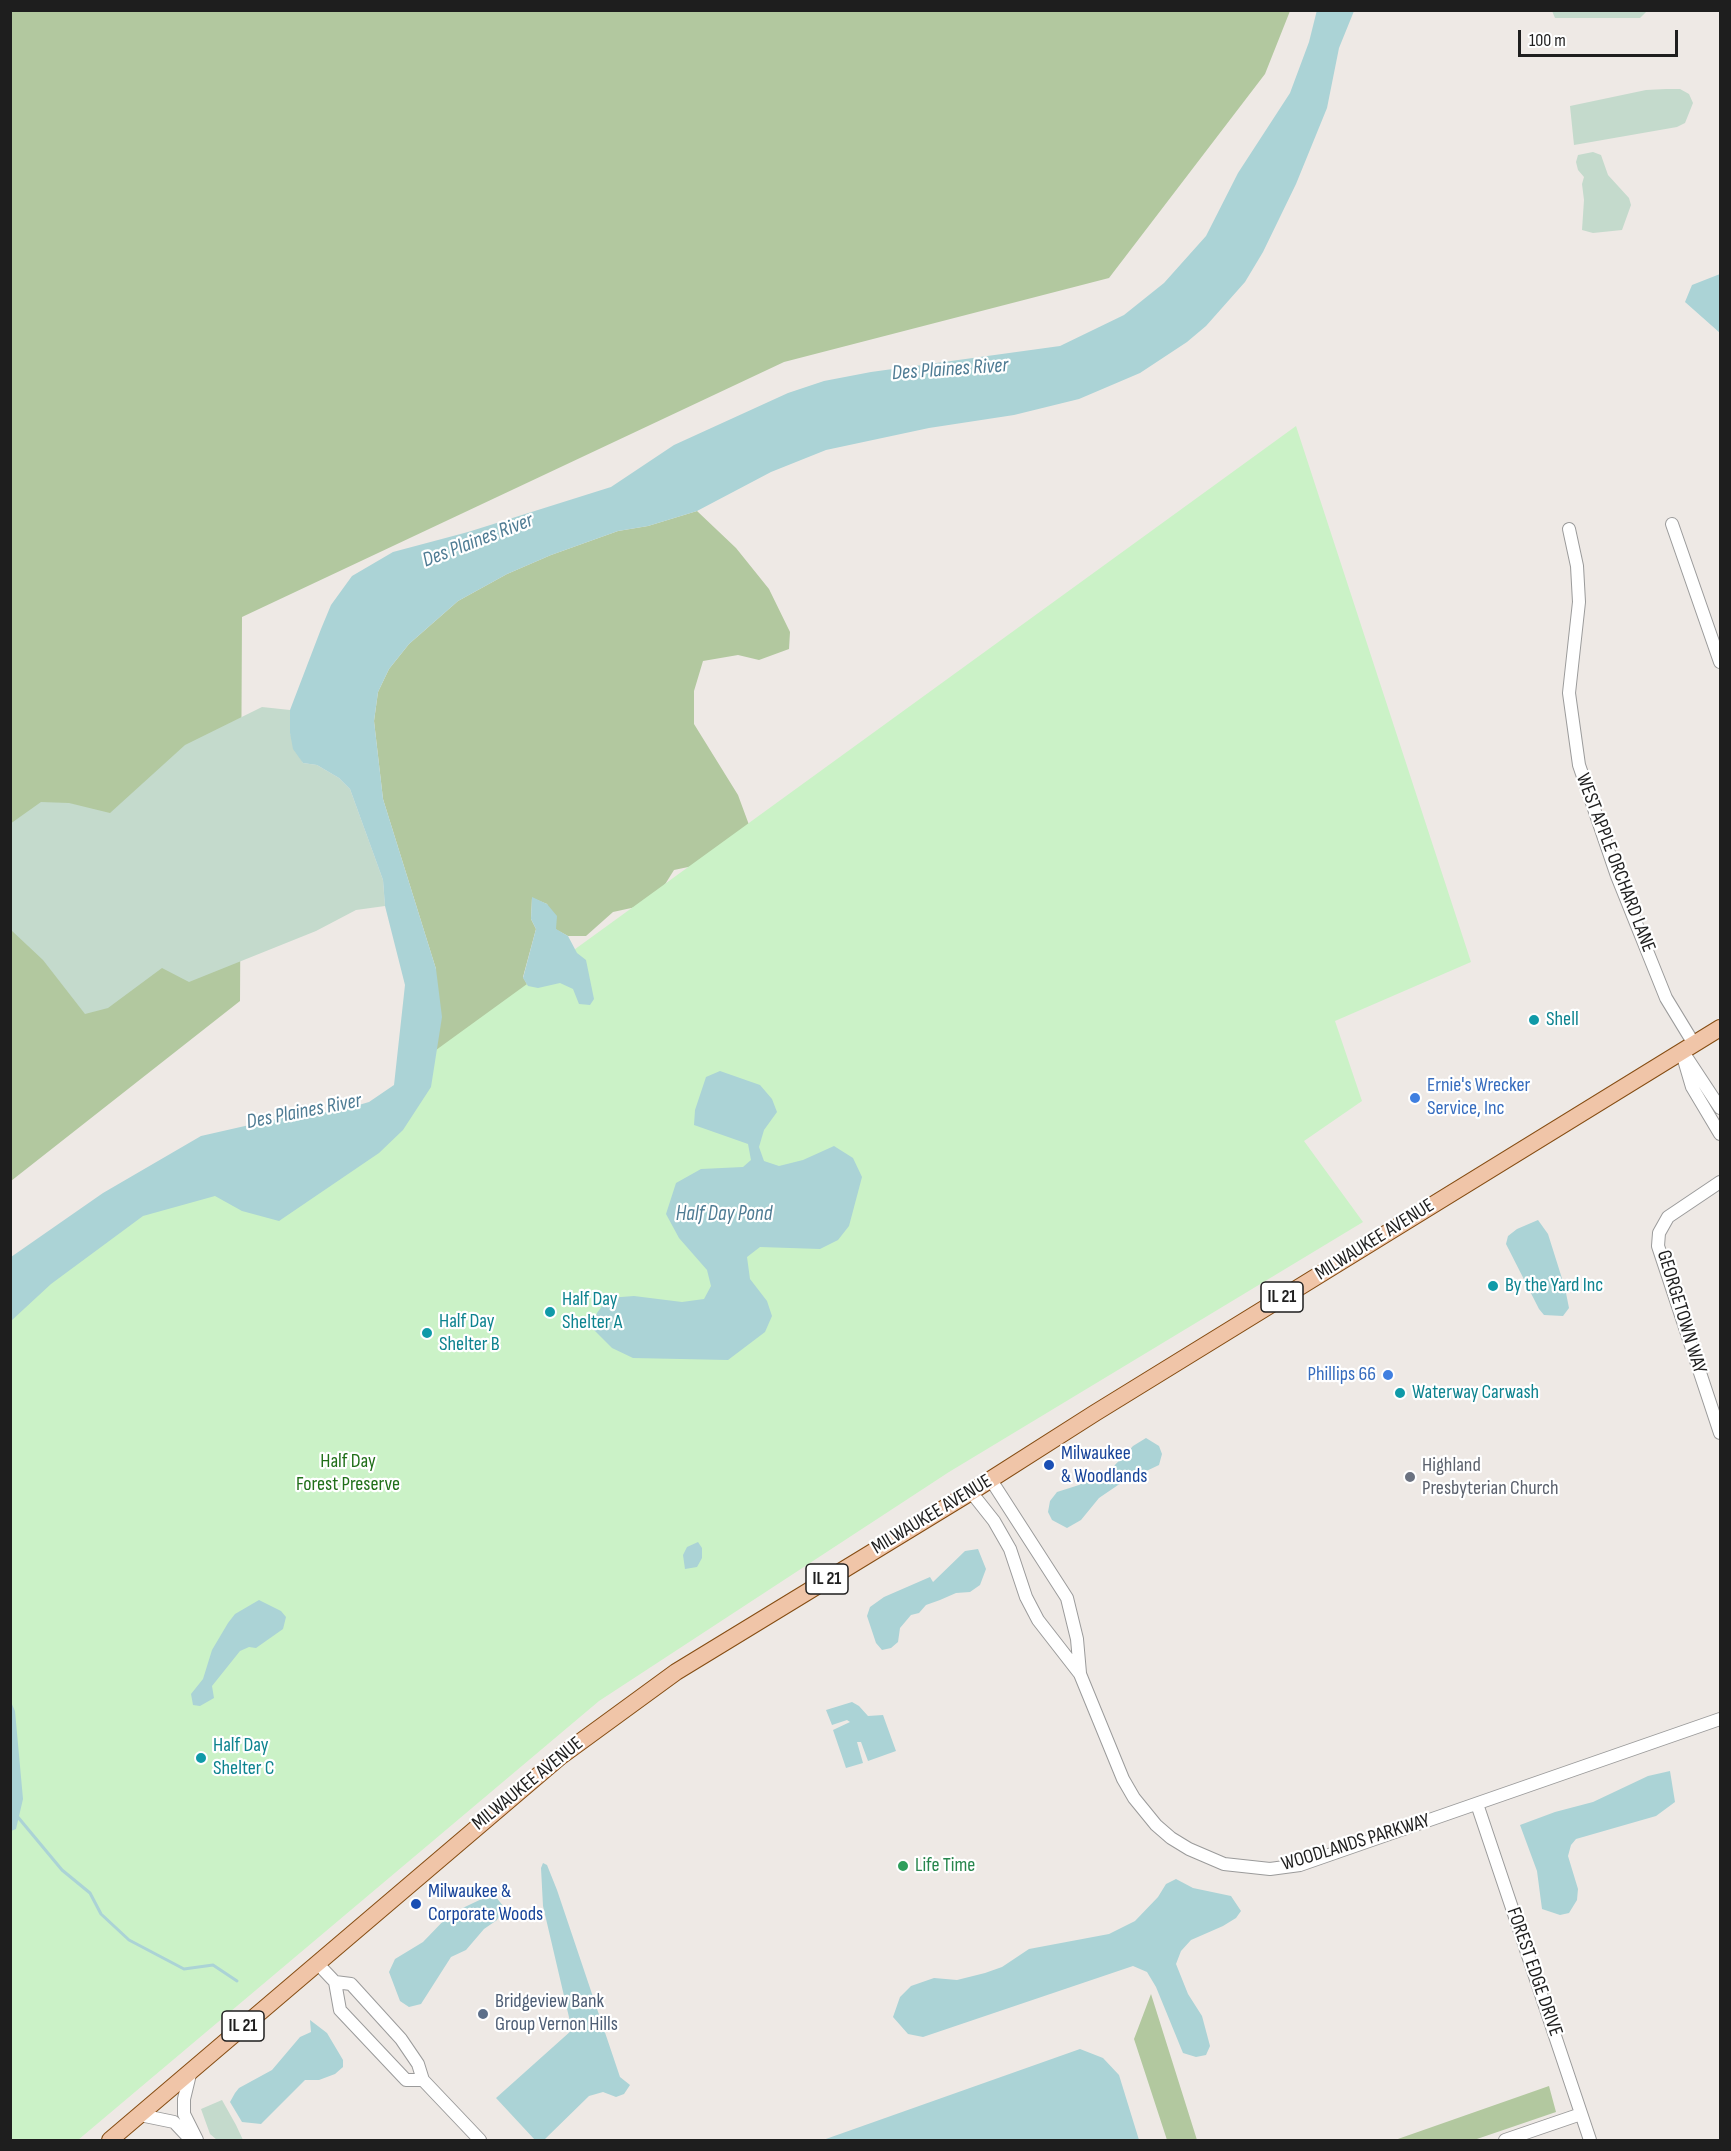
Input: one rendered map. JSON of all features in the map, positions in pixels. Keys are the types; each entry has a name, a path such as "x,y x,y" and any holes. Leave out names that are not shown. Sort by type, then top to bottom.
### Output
{"main road":[{"name":"MILWAUKEE AVENUE","path":"110,2140 460,1840 614,1715 737,1633 991,1480 1213,1340 1720,1028"}],"street":[{"path":"1672,524 1720,662"},
{"name":"WEST APPLE ORCHARD LANE","path":"1569,529 1577,566 1578,602 1569,693 1578,765 1613,865 1688,1048"},
{"path":"1688,1048 1720,1108"},
{"path":"1688,1048 1692,1087 1720,1134"},
{"name":"GEORGETOWN WAY","path":"1720,1182 1668,1217 1659,1233 1658,1246 1720,1433"},
{"name":"WOODLANDS PARKWAY","path":"991,1480 1066,1598 1077,1639 1080,1674"},
{"name":"WOODLANDS PARKWAY","path":"971,1492 994,1521 1010,1549 1026,1597 1038,1620 1080,1674 1123,1779 1142,1810 1156,1825 1189,1850 1224,1864 1270,1869 1300,1865 1720,1719"},
{"name":"FOREST EDGE DRIVE","path":"1477,1804 1590,2140"},
{"path":"318,1964 335,1982 340,2010 406,2080 423,2080"},
{"path":"335,1982 351,1984 401,2038 418,2064 423,2080 480,2140"},
{"path":"191,2070 184,2099 184,2114 195,2140"},
{"path":"1506,2140 1581,2114"},
{"path":"140,2115 174,2122 195,2140"}],"green space":[{"path":"1552,10 1647,11 1640,18 1555,18"},
{"path":"11,11 1290,11 1265,74 1109,278 784,362 242,617 240,1001 11,1181"},
{"path":"1680,89 1689,94 1693,103 1685,123 1677,127 1574,145 1570,106 1646,90"},
{"path":"1593,152 1601,155 1608,175 1629,198 1631,205 1622,230 1593,233 1582,230 1584,177 1578,170 1576,162 1578,155"},
{"name":"Half Day Forest Preserve","path":"1296,426 1471,962 1335,1021 1362,1101 1304,1141 1363,1222 949,1472 599,1701 78,2140 11,2140 10,1302 100,1226 378,1121 425,1058"},
{"path":"697,511 736,548 769,589 790,632 789,649 759,660 738,655 703,661 694,691 694,724 738,795 759,852 674,870 659,894 645,905 613,912 586,936 568,936 555,929 547,904 532,898 531,919 536,929 523,977 528,986 78,2140 11,2140 379,1153 436,969 383,799 374,721 378,692 389,669 409,644 458,601 507,574 551,555 618,531 648,526"},
{"path":"262,707 290,710 290,733 303,763 317,765 339,778 350,789 383,880 385,906 356,910 316,931 189,982 162,968 108,1008 85,1014 43,960 11,930 10,824 41,802 69,803 110,813 185,745"},
{"path":"1151,1994 1197,2140 1167,2140 1134,2039"},
{"path":"1549,2086 1556,2112 1474,2140 1395,2140"},
{"path":"222,2100 243,2140 217,2140 210,2134 201,2109"}],"water":[{"name":"Des Plaines River","path":"1317,10 1354,11 1339,48 1327,108 1296,184 1263,252 1245,282 1206,326 1187,342 1140,373 1079,399 1014,415 929,428 826,450 771,472 697,511 648,526 618,531 551,555 507,574 458,601 409,644 389,669 378,692 374,721 383,799 436,969 442,1017 431,1087 403,1130 379,1153 279,1221 242,1211 215,1196 143,1216 51,1284 11,1321 11,1257 103,1193 201,1136 302,1113 335,1112 369,1102 394,1085 405,985 385,906 383,880 350,789 339,778 317,765 303,763 293,749 290,733 290,710 321,629 331,605 352,576 393,552 468,532 611,487 674,445 788,393 824,381 871,372 1060,346 1124,315 1164,283 1206,236 1238,173 1290,93 1309,42"},
{"path":"1720,274 1720,333 1685,302 1692,285"},
{"path":"532,897 547,904 557,916 556,929 568,936 577,953 586,960 594,999 590,1005 579,1004 573,989 560,983 538,988 528,986 523,978 536,929 531,919"},
{"name":"Half Day Pond","path":"720,1071 760,1085 772,1099 777,1112 764,1130 759,1147 764,1161 779,1166 803,1160 834,1146 853,1158 862,1177 849,1226 838,1240 820,1249 760,1247 747,1257 750,1279 767,1301 772,1316 765,1332 728,1360 633,1358 612,1348 593,1329 597,1313 608,1298 634,1296 682,1302 704,1299 711,1286 707,1270 679,1238 666,1214 676,1183 701,1169 743,1167 751,1160 748,1144 694,1125 695,1110 706,1077"},
{"path":"1538,1220 1548,1234 1565,1288 1569,1308 1563,1316 1544,1315 1539,1309 1506,1244 1508,1236 1517,1229"},
{"path":"1146,1438 1159,1446 1162,1454 1159,1465 1121,1483 1099,1498 1081,1520 1067,1528 1052,1520 1048,1512 1050,1501 1057,1492 1079,1485 1113,1467 1133,1446"},
{"path":"698,1542 702,1548 702,1558 697,1567 685,1569 683,1555 687,1547"},
{"path":"978,1549 986,1569 980,1585 970,1592 956,1593 926,1605 919,1613 911,1615 900,1628 898,1642 891,1648 882,1650 876,1643 867,1616 870,1607 884,1597 930,1577 933,1582 965,1551"},
{"path":"259,1600 281,1611 286,1617 283,1629 256,1648 249,1647 240,1651 212,1686 214,1698 200,1706 193,1705 191,1694 203,1679 212,1650 228,1623 235,1614"},
{"path":"10,1700 15,1711 23,1799 16,1829 11,1831"},
{"path":"852,1702 868,1716 883,1715 896,1751 868,1761 861,1742 857,1742 863,1763 846,1768 833,1730 850,1722 847,1720 832,1725 826,1710"},
{"path":"1670,1771 1675,1802 1656,1816 1576,1839 1571,1845 1568,1856 1578,1889 1577,1900 1569,1913 1560,1915 1542,1909 1537,1871 1520,1825 1555,1812 1593,1802 1648,1776"},
{"path":"543,1863 547,1865 557,1890 620,2077 630,2085 624,2094 616,2097 603,2092 589,2096 544,2140 535,2140 496,2098 572,2030 543,1906 541,1868"},
{"path":"1176,1879 1193,1888 1231,1896 1241,1911 1236,1918 1223,1926 1191,1940 1181,1951 1176,1964 1188,1994 1202,2016 1210,2046 1206,2055 1196,2057 1183,2053 1156,1987 1147,1972 1133,1966 923,2037 908,2034 893,2017 900,1997 911,1986 934,1978 957,1980 985,1973 1002,1967 1029,1949 1109,1934 1135,1921 1158,1897 1166,1884"},
{"path":"488,1896 495,1896 504,1907 497,1920 484,1929 466,1950 451,1957 421,2004 409,2007 400,2001 389,1972 395,1959 423,1942 450,1914"},
{"path":"310,2020 327,2033 343,2060 343,2067 335,2074 319,2080 305,2080 261,2124 242,2122 230,2102 235,2093 239,2088 272,2070 300,2037 311,2032"},
{"path":"1080,2049 1103,2058 1119,2075 1139,2140 823,2140"}],"waterway":[{"path":"17,1816 62,1870 90,1893 101,1914 129,1940 184,1969 213,1965 237,1981"}],"place":[{"name":"Shell","path":"1534,1020"},
{"name":"Ernie's Wrecker Service, Inc","path":"1415,1098"},
{"name":"By the Yard Inc","path":"1493,1286"},
{"name":"Half Day Shelter A","path":"550,1312"},
{"name":"Half Day Shelter B","path":"427,1333"},
{"name":"Phillips 66","path":"1388,1375"},
{"name":"Waterway Carwash","path":"1400,1393"},
{"name":"Milwaukee & Woodlands","path":"1049,1465"},
{"name":"Highland Presbyterian Church","path":"1410,1477"},
{"name":"Half Day Shelter C","path":"201,1758"},
{"name":"Life Time","path":"903,1866"},
{"name":"Milwaukee & Corporate Woods","path":"416,1904"},
{"name":"Bridgeview Bank Group Vernon Hills","path":"483,2014"}]}
